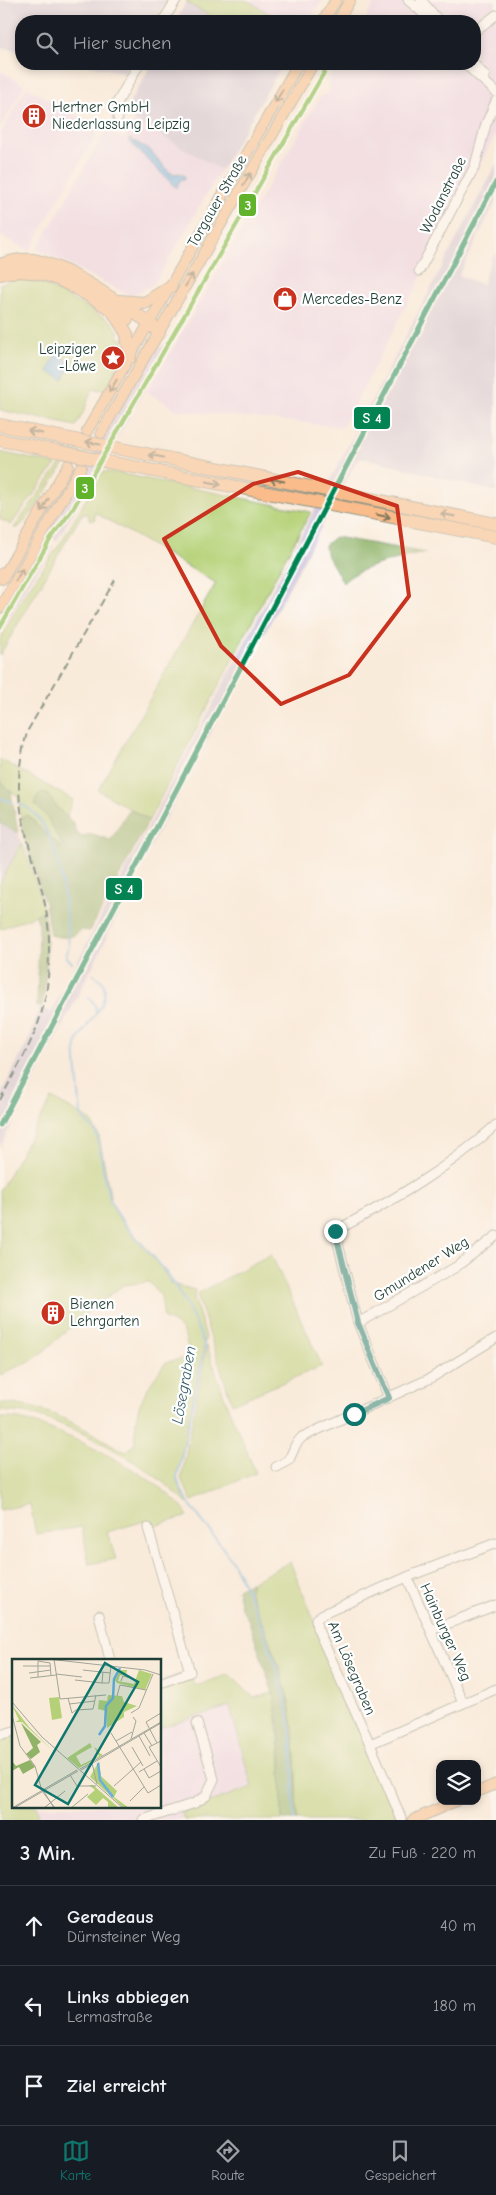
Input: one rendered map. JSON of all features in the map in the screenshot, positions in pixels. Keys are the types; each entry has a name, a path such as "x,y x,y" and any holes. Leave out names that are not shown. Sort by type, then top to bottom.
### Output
{"highway":[{"path":"0,264 16,260 37,261 60,269 112,305 159,333"},
{"path":"0,274 24,270 41,273 112,305 141,304 151,300 171,286"},
{"path":"112,305 127,334 130,357"},
{"path":"0,425 496,524"},
{"path":"0,440 496,537"}],"main road":[{"path":"327,15 336,0"},
{"path":"341,15 350,0"},
{"name":"Torgauer Straße","path":"87,431 295,70"},
{"name":"Torgauer Straße","path":"101,434 310,70"},
{"path":"2,577 68,465"},
{"path":"0,608 81,467"},
{"path":"481,1790 496,1784"},
{"path":"413,1820 447,1805"}],"street":[{"path":"167,15 176,0"},
{"path":"408,0 425,15"},
{"path":"422,0 434,15"},
{"path":"481,26 496,15"},
{"path":"118,118 117,104 136,70"},
{"path":"471,70 496,91"},
{"path":"479,70 496,91"},
{"name":"Wodanstraße","path":"419,271 475,166 486,124 496,101"},
{"path":"389,1398 358,1323 335,1231 414,1188 480,1140 496,1125"},
{"name":"Gmundener Weg","path":"358,1323 456,1267 496,1236"},
{"path":"276,1467 289,1460 296,1444 302,1437 431,1378 496,1338"},
{"path":"148,1528 151,1546 190,1672 161,1683"},
{"name":"Hainburger Weg","path":"464,1703 406,1577 496,1543"},
{"name":"Am Lösegraben","path":"402,1820 370,1744 317,1628 316,1619 323,1614 406,1577"},
{"path":"431,1630 496,1606"},
{"path":"99,1616 110,1659"},
{"path":"370,1744 496,1689"},
{"path":"143,1820 195,1803 206,1796 214,1779 196,1723"}],"highlighted area":[{"path":"298,472 397,506 409,596 349,675 281,704 221,646 164,539 253,484"}],"shaded area":[{"path":"0,0 167,0 158,15 15,15 15,50 0,47"},
{"path":"246,0 322,0 313,15 272,15"},
{"path":"376,0 496,0 496,134 343,427 177,410 147,392 320,97 328,94 330,90 328,83 336,70 481,70 481,15 367,15"},
{"path":"186,2 209,15 179,15"},
{"path":"111,70 127,70 125,73"},
{"path":"148,70 279,70 221,170 132,119 128,105"},
{"path":"0,71 25,85 0,128"},
{"path":"27,87 99,129 29,251 0,235 0,135"},
{"path":"135,121 221,170 154,284 131,296 37,249 106,130 124,139"},
{"path":"496,164 496,201 459,275 482,285 491,259 496,253 496,492 369,459 361,458 356,462 138,870 101,950 0,1148 0,1095 29,1039 40,1008 51,1012"},
{"path":"165,345 171,345 57,541 46,537 126,397 158,349"},
{"path":"41,544 54,547 28,585 0,633 0,616"},
{"path":"0,823 18,833 22,843 0,884"},
{"path":"230,1706 253,1787 182,1812 184,1820 40,1820 37,1808 161,1808 161,1728"}],"green space":[{"path":"188,0 246,0 272,15 209,15 186,2"},
{"path":"16,279 36,279 112,322 118,331 119,339 124,338 118,365 105,390 92,389 76,426 0,410 0,284"},
{"path":"0,452 56,464 11,525 0,519"},
{"path":"60,464 64,465 28,518 18,528 14,528"},
{"path":"102,472 113,472 311,512 149,820 98,790 216,583 96,513 94,513 95,520 89,520 88,514 82,514 0,655 0,639 24,595 62,541"},
{"path":"335,537 426,553 393,560 369,568 349,577 343,583 326,553 325,545"},
{"path":"0,759 73,800 67,814 69,820 55,806 52,800 35,804 47,816 62,845 60,848 29,816 21,817 18,796 8,789 2,781"},
{"path":"0,781 11,792 18,833 0,823"},
{"path":"45,792 62,813 74,823 75,831 82,836 93,834 110,840 129,809 149,820 90,931 81,930 66,937 50,935 45,903 20,819 26,815 29,816 60,848 62,844 47,817 35,804 36,798 40,793"},
{"path":"22,843 39,891 44,912 0,929 0,883"},
{"path":"44,912 46,971 42,1006 37,1007 39,925 35,914"},
{"path":"52,1098 90,1120 99,1136 111,1201 120,1219 158,1263 172,1284 195,1290 194,1297 206,1337 177,1479 187,1504 155,1476 95,1440 34,1415 0,1411 0,1403 19,1405 51,1413 126,1452 135,1444 136,1419 142,1400 152,1382 166,1362 190,1357 181,1329 164,1319 161,1296 149,1282 123,1285 79,1319 42,1353 28,1363 9,1370 0,1376 0,1190"},
{"path":"271,1254 322,1366 232,1404 197,1294"},
{"path":"207,1346 227,1405 256,1473 192,1501 181,1479"},
{"path":"0,1418 19,1419 37,1424 111,1457 159,1487 177,1502 188,1516 148,1528 145,1521 107,1532 116,1559 89,1564 82,1527 36,1534 30,1504 0,1510"},
{"path":"290,1562 396,1820 297,1820 296,1770 289,1704 274,1654 249,1591 251,1582"},
{"path":"251,1582 249,1591 274,1654 289,1704 296,1770 297,1820 282,1820 279,1725 273,1693 248,1619 241,1608 237,1589"},
{"path":"187,1672 196,1686 229,1674 254,1698 273,1693 278,1725 282,1820 184,1820 182,1812 252,1787 230,1706 161,1728 161,1681"},
{"path":"12,1731 12,1808 37,1808 40,1820 0,1820 0,1735"}],"water":[{"path":"130,139 150,150 169,172 185,176 184,180 181,179 176,188 128,140"},
{"path":"58,355 72,363 63,380 48,371 55,356"}],"waterway":[{"name":"Lösegraben","path":"0,798 12,802"},
{"name":"Lösegraben","path":"18,803 33,812 44,827 53,845 59,866 66,909 69,946 66,956 72,963"},
{"name":"Lösegraben","path":"93,974 103,982 105,991 100,1007 76,1045 76,1067 81,1113 96,1134 107,1190 114,1208 123,1223 152,1254 172,1280 191,1313 205,1347 177,1478 194,1511 221,1545 235,1567 250,1597 270,1649 281,1683 288,1714 294,1820"},
{"path":"89,997 95,1005 96,1012"}],"railway":[{"path":"0,1100 35,1031 45,999 48,974 49,939 46,911 22,813 19,788 21,761 28,730 115,580"}],"tram line":[{"name":"3","path":"0,627 50,540 74,507 326,70"}],"transit line":[{"path":"0,1125 496,182"}],"place":[{"name":"Hertner GmbH Niederlassung Leipzig","path":"34,116"},
{"name":"Mercedes-Benz","path":"285,299"},
{"name":"Leipziger -Löwe","path":"113,358"},
{"name":"Bienen Lehrgarten","path":"53,1313"}],"route":[{"path":"335,1231 358,1323 389,1398 354,1414"}]}
